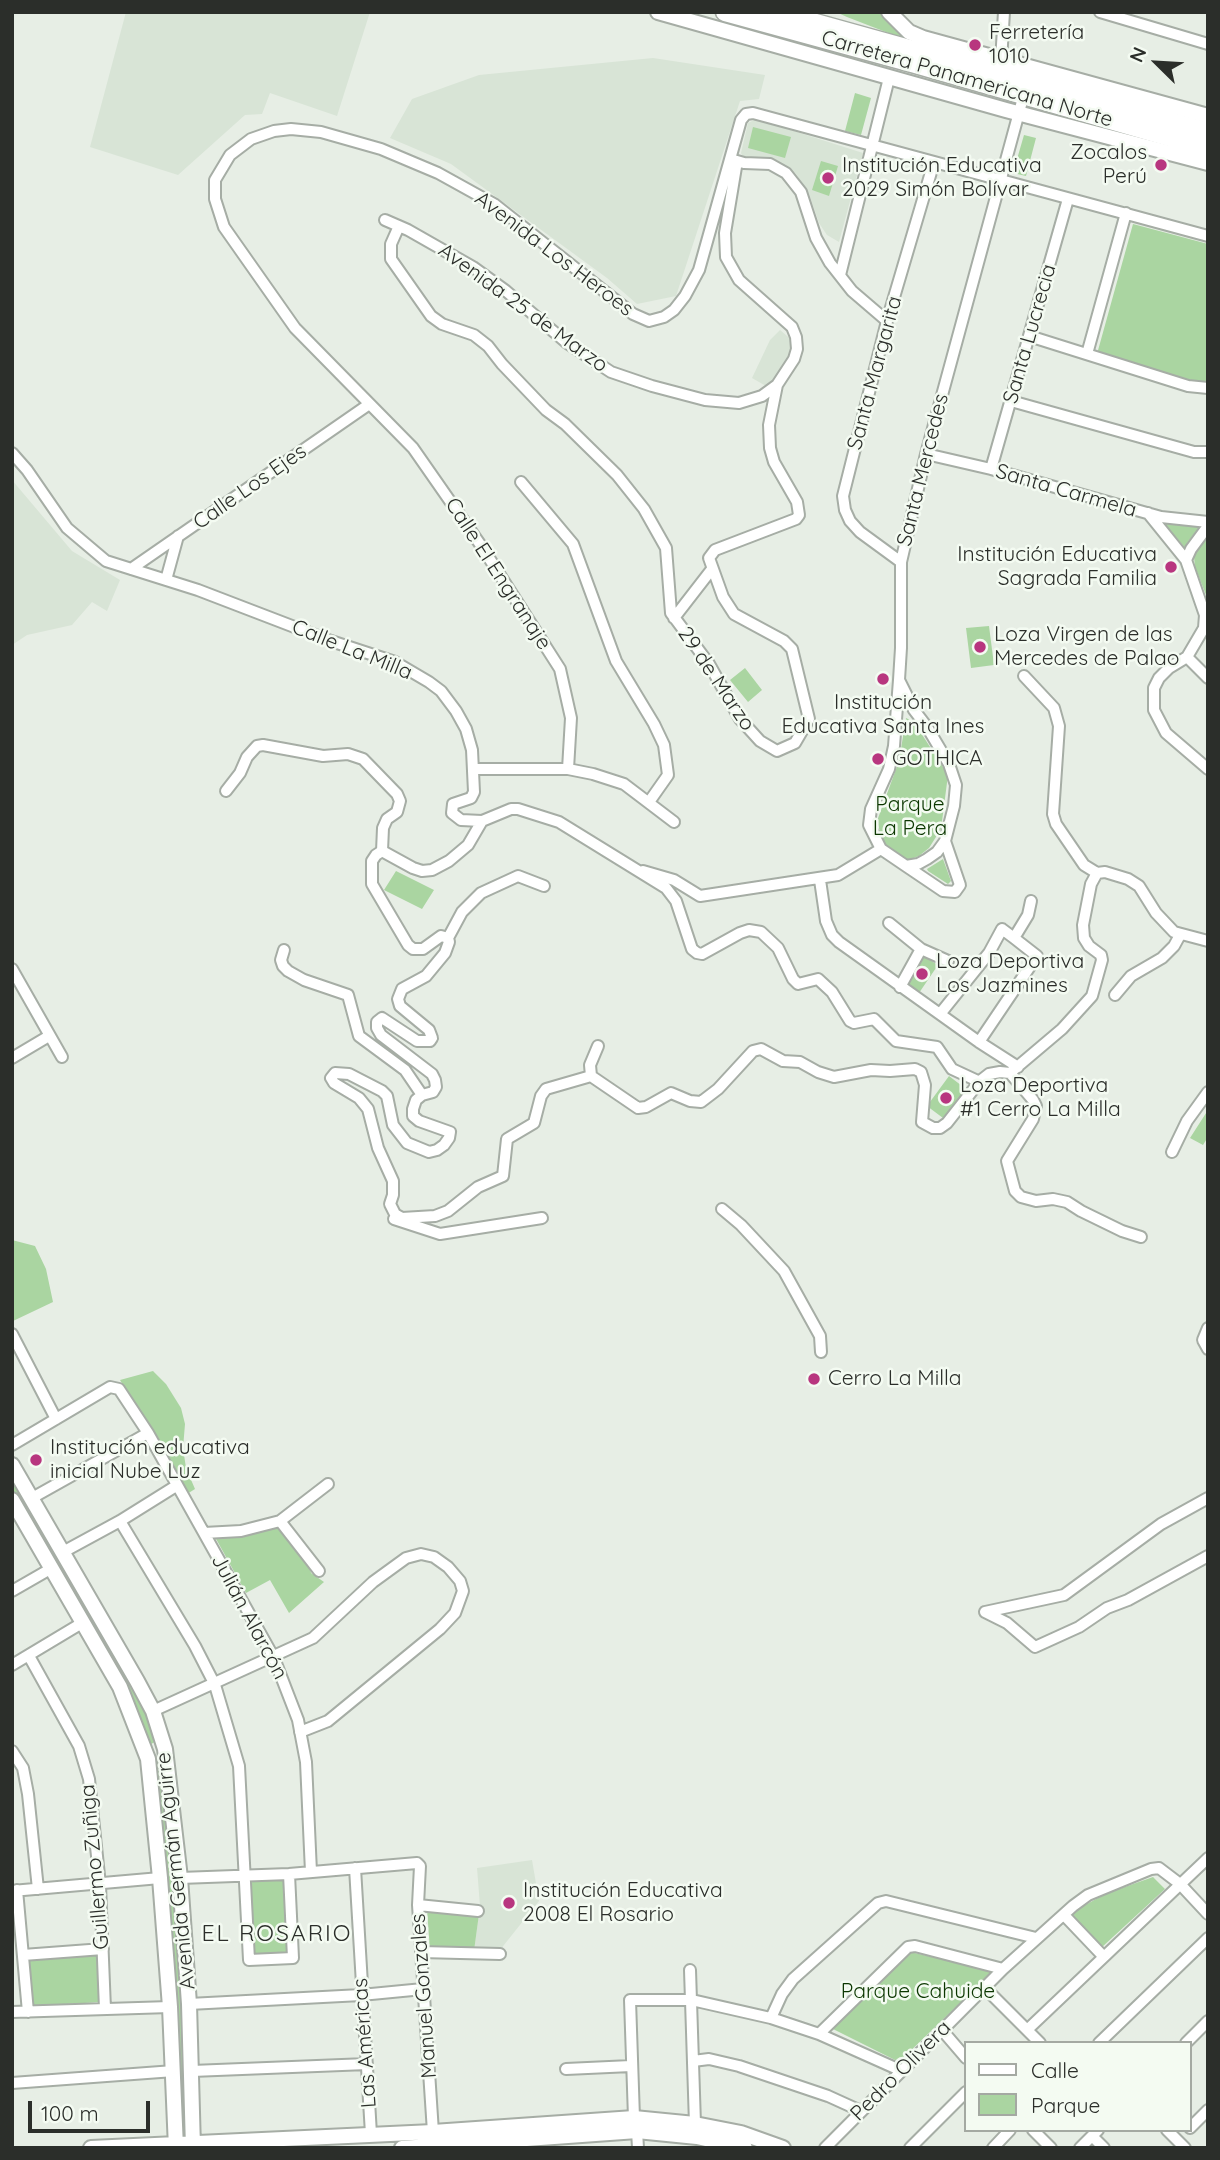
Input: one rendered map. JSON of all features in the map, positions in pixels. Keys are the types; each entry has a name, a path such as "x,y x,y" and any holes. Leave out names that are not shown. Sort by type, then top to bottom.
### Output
{"highway":[{"name":"Carretera Panamericana Norte","path":"725,12 1024,94 1206,148"},
{"name":"Carretera Panamericana Norte","path":"776,12 1206,148"}],"main road":[{"path":"658,12 1019,113 1206,148"},
{"path":"889,12 909,32 923,38 1208,116"},
{"name":"Avenida Germán Aguirre","path":"12,1465 153,1712 165,1749 180,1878 189,2004 193,2145"},
{"name":"Avenida Germán Aguirre","path":"12,1500 17,1520 52,1569 120,1687 146,1752 160,1878 170,2007 176,2146"},
{"path":"146,1752 165,1749"},
{"path":"91,2148 176,2146 371,2134 695,2124 741,2133 783,2148"},
{"path":"402,2148 579,2142 635,2125 745,2148"}],"street":[{"path":"1001,61 1004,12"},
{"path":"1100,12 1208,44"},
{"path":"840,275 889,78"},
{"name":"Santa Mercedes","path":"881,849 870,831 869,819 893,756 901,648 901,562 926,454 1024,94"},
{"name":"Avenida Los Heroes","path":"396,156 438,173 494,204 606,294 633,314 649,321 664,317 674,310 699,270 734,160 741,120 746,114 753,113 873,146"},
{"name":"Calle El Engranaje","path":"396,156 321,132 291,129 274,131 251,139 230,155 215,180 215,199 224,227 295,328 413,448 482,547 560,669 571,718 568,769"},
{"path":"873,146 1208,236"},
{"path":"674,618 712,569 709,558 715,550 796,519 799,515 797,502 774,461 770,448 769,425 777,385 794,359 796,337 792,327 739,281 726,257 724,233 734,160 770,164 778,167 794,181 807,206 816,238 840,275 865,303 887,321"},
{"name":"Santa Margarita","path":"901,562 860,532 850,521 843,496 887,321 934,162"},
{"name":"Santa Lucrecia","path":"990,469 1068,199"},
{"path":"1087,354 1126,213"},
{"name":"Avenida 25 de Marzo","path":"384,220 473,267 567,343 599,365 623,377 705,400 726,403 753,400 777,385"},
{"name":"29 de Marzo","path":"399,226 391,243 391,259 431,316 442,324 474,335 488,346 546,410 565,424 582,444 603,462 644,509 666,548 671,613 709,664 740,719 766,746 777,751 795,743 809,719 792,649 784,640 734,614 723,597 712,569"},
{"path":"1029,336 1188,386 1208,387"},
{"path":"1011,401 1194,452 1208,452"},
{"name":"Calle Los Ejes","path":"131,569 368,405"},
{"name":"Calle La Milla","path":"12,453 67,528 106,561 395,662 429,682 449,701 466,729 472,750 474,792 471,798 453,804 452,813 461,820 482,821"},
{"name":"Santa Carmela","path":"926,454 1147,513 1208,524"},
{"path":"521,482 573,544 616,661 654,724 664,746 668,775 649,802"},
{"path":"1147,513 1186,560 1205,615 1204,628 1187,657 1159,678 1154,688 1154,710 1166,733 1208,769"},
{"path":"1186,560 1208,524"},
{"path":"166,580 178,536"},
{"path":"1187,657 1208,678"},
{"path":"1024,676 1054,708 1059,726 1053,814 1056,824 1084,865 1097,873 1105,872 1128,879 1139,886 1165,924 1180,935 1208,941"},
{"path":"899,680 914,710 949,764 956,785 945,841 937,852 927,859 906,866"},
{"path":"897,713 914,710"},
{"path":"226,791 240,773 252,750 257,747 323,756 348,754 363,759 389,785 400,801 397,812 387,819 383,828 382,852"},
{"path":"474,769 568,769 593,774 624,784 674,822"},
{"path":"382,852 413,869 432,870 449,861 468,845 482,821 510,809 559,822 666,888 676,901 689,940 697,953 702,954 749,930 761,932 778,948 793,979 798,984 818,979 832,992 850,1021 854,1023 874,1019 896,1041 937,1047 952,1069 979,1082"},
{"path":"637,870 674,880 694,895 700,896 820,880 845,872 881,849 943,891 955,892 960,885 945,841"},
{"path":"382,852 372,861 372,884 408,945 419,950 428,946 438,936 448,938"},
{"path":"390,1205 391,1211 402,1217 435,1216 448,1211 478,1187 498,1180 504,1173 507,1139 534,1123 543,1091 580,1077 591,1076 638,1108 646,1107 671,1093 690,1101 701,1102 718,1089 753,1051 761,1049 783,1060 800,1062 834,1077 871,1070 890,1072 915,1069 924,1077 922,1122 933,1128 940,1128 979,1082 989,1074 1014,1070 1062,1029 1092,996 1102,960 1101,955 1084,938 1083,925 1091,884 1097,873"},
{"path":"541,1218 440,1234 392,1218 390,1205 393,1181 378,1147 368,1109 359,1098 334,1083 331,1078 335,1073 349,1074 382,1091 387,1096 393,1125 407,1143 429,1152 437,1150 449,1138 450,1132 419,1121 413,1116 416,1100 433,1092 436,1087 432,1074 381,1035 377,1022 382,1017 417,1041 430,1041 432,1038 429,1030 400,1006 400,991 426,976 449,946 448,938 462,912 481,893 518,876 544,886"},
{"path":"820,880 825,921 832,935 855,955 979,1042 1014,1070 1036,1106 1033,1119 1007,1161 1015,1191 1021,1198 1066,1202 1115,1228 1141,1237"},
{"path":"1014,938 1028,915 1031,901"},
{"path":"889,923 921,949 948,961"},
{"path":"940,1014 989,953 1002,929 1037,956 979,1042"},
{"path":"1115,995 1131,976 1161,958 1174,946 1180,935"},
{"path":"900,987 921,949"},
{"path":"284,950 281,960 288,971 304,980 348,995 359,1037 405,1070 422,1096"},
{"path":"12,969 61,1057"},
{"path":"12,1058 49,1036"},
{"path":"591,1076 590,1065 598,1046"},
{"path":"1172,1152 1187,1121 1208,1093"},
{"path":"722,1209 741,1225 784,1271 820,1336 821,1352"},
{"path":"1208,1328 1203,1340 1208,1349"},
{"path":"12,1334 55,1419 12,1445"},
{"name":"Julián Alarcón","path":"55,1419 114,1387 119,1389 148,1433 274,1658 298,1720 306,1762 311,1872"},
{"path":"32,1498 148,1433"},
{"path":"204,1533 241,1531 280,1521 328,1484"},
{"path":"63,1552 176,1486"},
{"path":"1208,1498 1161,1524 1064,1595 985,1612 1007,1623 1035,1647 1079,1627 1107,1608 1128,1600 1208,1556"},
{"path":"120,1521 195,1646 215,1685 239,1766 249,1960 293,1958 289,1874"},
{"path":"280,1521 318,1571"},
{"path":"153,1712 313,1638 373,1582 406,1558 421,1554 433,1557 448,1567 460,1581 463,1591 455,1613 440,1629 328,1721 300,1732"},
{"path":"12,1591 52,1569"},
{"path":"12,1665 82,1623"},
{"name":"Guillermo Zuñiga","path":"29,1656 79,1746 88,1776 95,1816 105,2009"},
{"path":"12,1751 23,1768 28,1794 38,1889"},
{"path":"1027,2030 1208,1858"},
{"name":"Manuel Gonzales","path":"355,1868 417,1863 421,1870 418,1905 433,2132"},
{"path":"180,1878 289,1874 355,1868"},
{"name":"Las Américas","path":"355,1868 371,2134"},
{"name":"Pedro Olivera","path":"825,2148 1003,1969 1088,1895 1158,1868 1180,1884"},
{"path":"28,2012 15,1891 160,1878"},
{"path":"1180,1884 1208,1914"},
{"path":"771,2018 782,1994 793,1979 878,1903 886,1901 1036,1938"},
{"path":"418,1905 478,1911"},
{"path":"1064,1915 1103,1956"},
{"path":"1101,2041 1208,1938"},
{"path":"819,2034 908,1947 915,1946 1003,1969"},
{"path":"23,1955 103,1949"},
{"path":"421,1952 500,1954"},
{"path":"690,1970 695,2124"},
{"path":"985,1988 1038,2041"},
{"path":"189,2004 423,1989"},
{"path":"638,2148 631,2066 630,2000 692,2000 771,2018 819,2034 902,2071"},
{"path":"12,2012 170,2007"},
{"path":"1188,2041 1208,2021"},
{"path":"942,2030 964,2056"},
{"path":"693,2061 709,2059 738,2066 828,2096 861,2111"},
{"path":"192,2071 367,2064"},
{"path":"566,2069 631,2066"},
{"path":"12,2083 174,2071"},
{"path":"910,2148 964,2094"},
{"path":"1192,2126 1208,2110"},
{"path":"993,2148 1008,2132"},
{"path":"1035,2132 1051,2148"},
{"path":"1080,2148 1095,2133 1104,2148"}],"shaded area":[{"path":"126,12 370,12 337,116 270,93 262,114 245,115 178,175 90,147"},
{"path":"653,58 765,75 759,99 740,101 676,296 637,304 607,278 451,164 390,138 412,99 479,75"},
{"name":"Institución Educativa 2029 Simón Bolívar","path":"756,119 863,153 839,242 827,235 819,223 809,194 796,174 775,159 744,159 741,153 748,123"},
{"path":"780,330 793,341 787,367 766,386 752,378 770,340"},
{"path":"12,480 72,551 120,580 107,611 92,602 72,625 27,635 12,645"},
{"name":"Institución Educativa 2008 El Rosario","path":"532,1860 539,1901 500,1950 474,1951 480,1906 477,1868"}],"green space":[{"path":"836,12 886,12 909,41 847,17"},
{"path":"855,93 871,98 861,135 845,131"},
{"path":"753,127 791,137 785,158 748,148"},
{"path":"1024,135 1036,138 1026,176 1013,173"},
{"path":"821,161 838,166 829,196 812,190"},
{"path":"1133,224 1208,244 1208,385 1190,383 1097,354"},
{"path":"1163,522 1200,526 1187,543 1186,549"},
{"path":"1208,534 1208,600 1195,567 1194,557 1197,547"},
{"name":"Loza Virgen de las Mercedes de Palao","path":"989,626 994,665 971,668 966,628"},
{"path":"745,668 762,690 748,702 730,680"},
{"name":"Parque La Pera","path":"906,718 914,722 948,775 941,829 929,848 908,860 883,843 877,821 899,761"},
{"path":"943,859 951,881 948,884 927,869"},
{"path":"396,871 434,890 422,909 384,890"},
{"name":"Loza Deportiva Los Jazmines","path":"923,956 938,965 919,993 905,983"},
{"name":"Loza Deportiva #1 Cerro La Milla","path":"949,1076 966,1089 943,1118 927,1106"},
{"path":"1208,1110 1208,1137 1203,1145 1190,1138"},
{"path":"12,1240 35,1246 46,1269 53,1302 13,1321"},
{"path":"153,1371 166,1384 181,1408 185,1424 183,1448 186,1468 195,1489 187,1494 120,1380"},
{"path":"12,1476 147,1710 157,1741 151,1744 148,1742 12,1495"},
{"path":"278,1526 311,1573 324,1582 289,1613 270,1580 246,1593 215,1537 262,1532"},
{"path":"154,1758 162,1760 167,1784 184,2003 186,2130 179,2077"},
{"path":"286,1877 289,1954 251,1957 247,1879"},
{"path":"1153,1877 1165,1889 1101,1948 1071,1913 1105,1894"},
{"path":"427,1909 479,1914 474,1951 430,1951"},
{"name":"Parque Cahuide","path":"906,1951 993,1971 899,2062 829,2027"},
{"path":"95,1954 99,1957 102,2002 33,2006 29,1959"}],"place":[{"name":"Ferretería 1010","path":"975,45"},
{"name":"Zocalos Perú","path":"1161,165"},
{"name":"Institución Educativa 2029 Simón Bolívar","path":"828,178"},
{"name":"Institución Educativa Sagrada Familia","path":"1171,567"},
{"name":"Loza Virgen de las Mercedes de Palao","path":"980,647"},
{"name":"Institución Educativa Santa Ines","path":"883,679"},
{"name":"GOTHICA","path":"878,759"},
{"name":"Loza Deportiva Los Jazmines","path":"922,974"},
{"name":"Loza Deportiva #1 Cerro La Milla","path":"946,1098"},
{"name":"Cerro La Milla","path":"814,1379"},
{"name":"Institución educativa inicial Nube Luz","path":"36,1460"},
{"name":"Institución Educativa 2008 El Rosario","path":"509,1903"}],"district":[{"name":"EL ROSARIO","path":"277,1934"}]}
